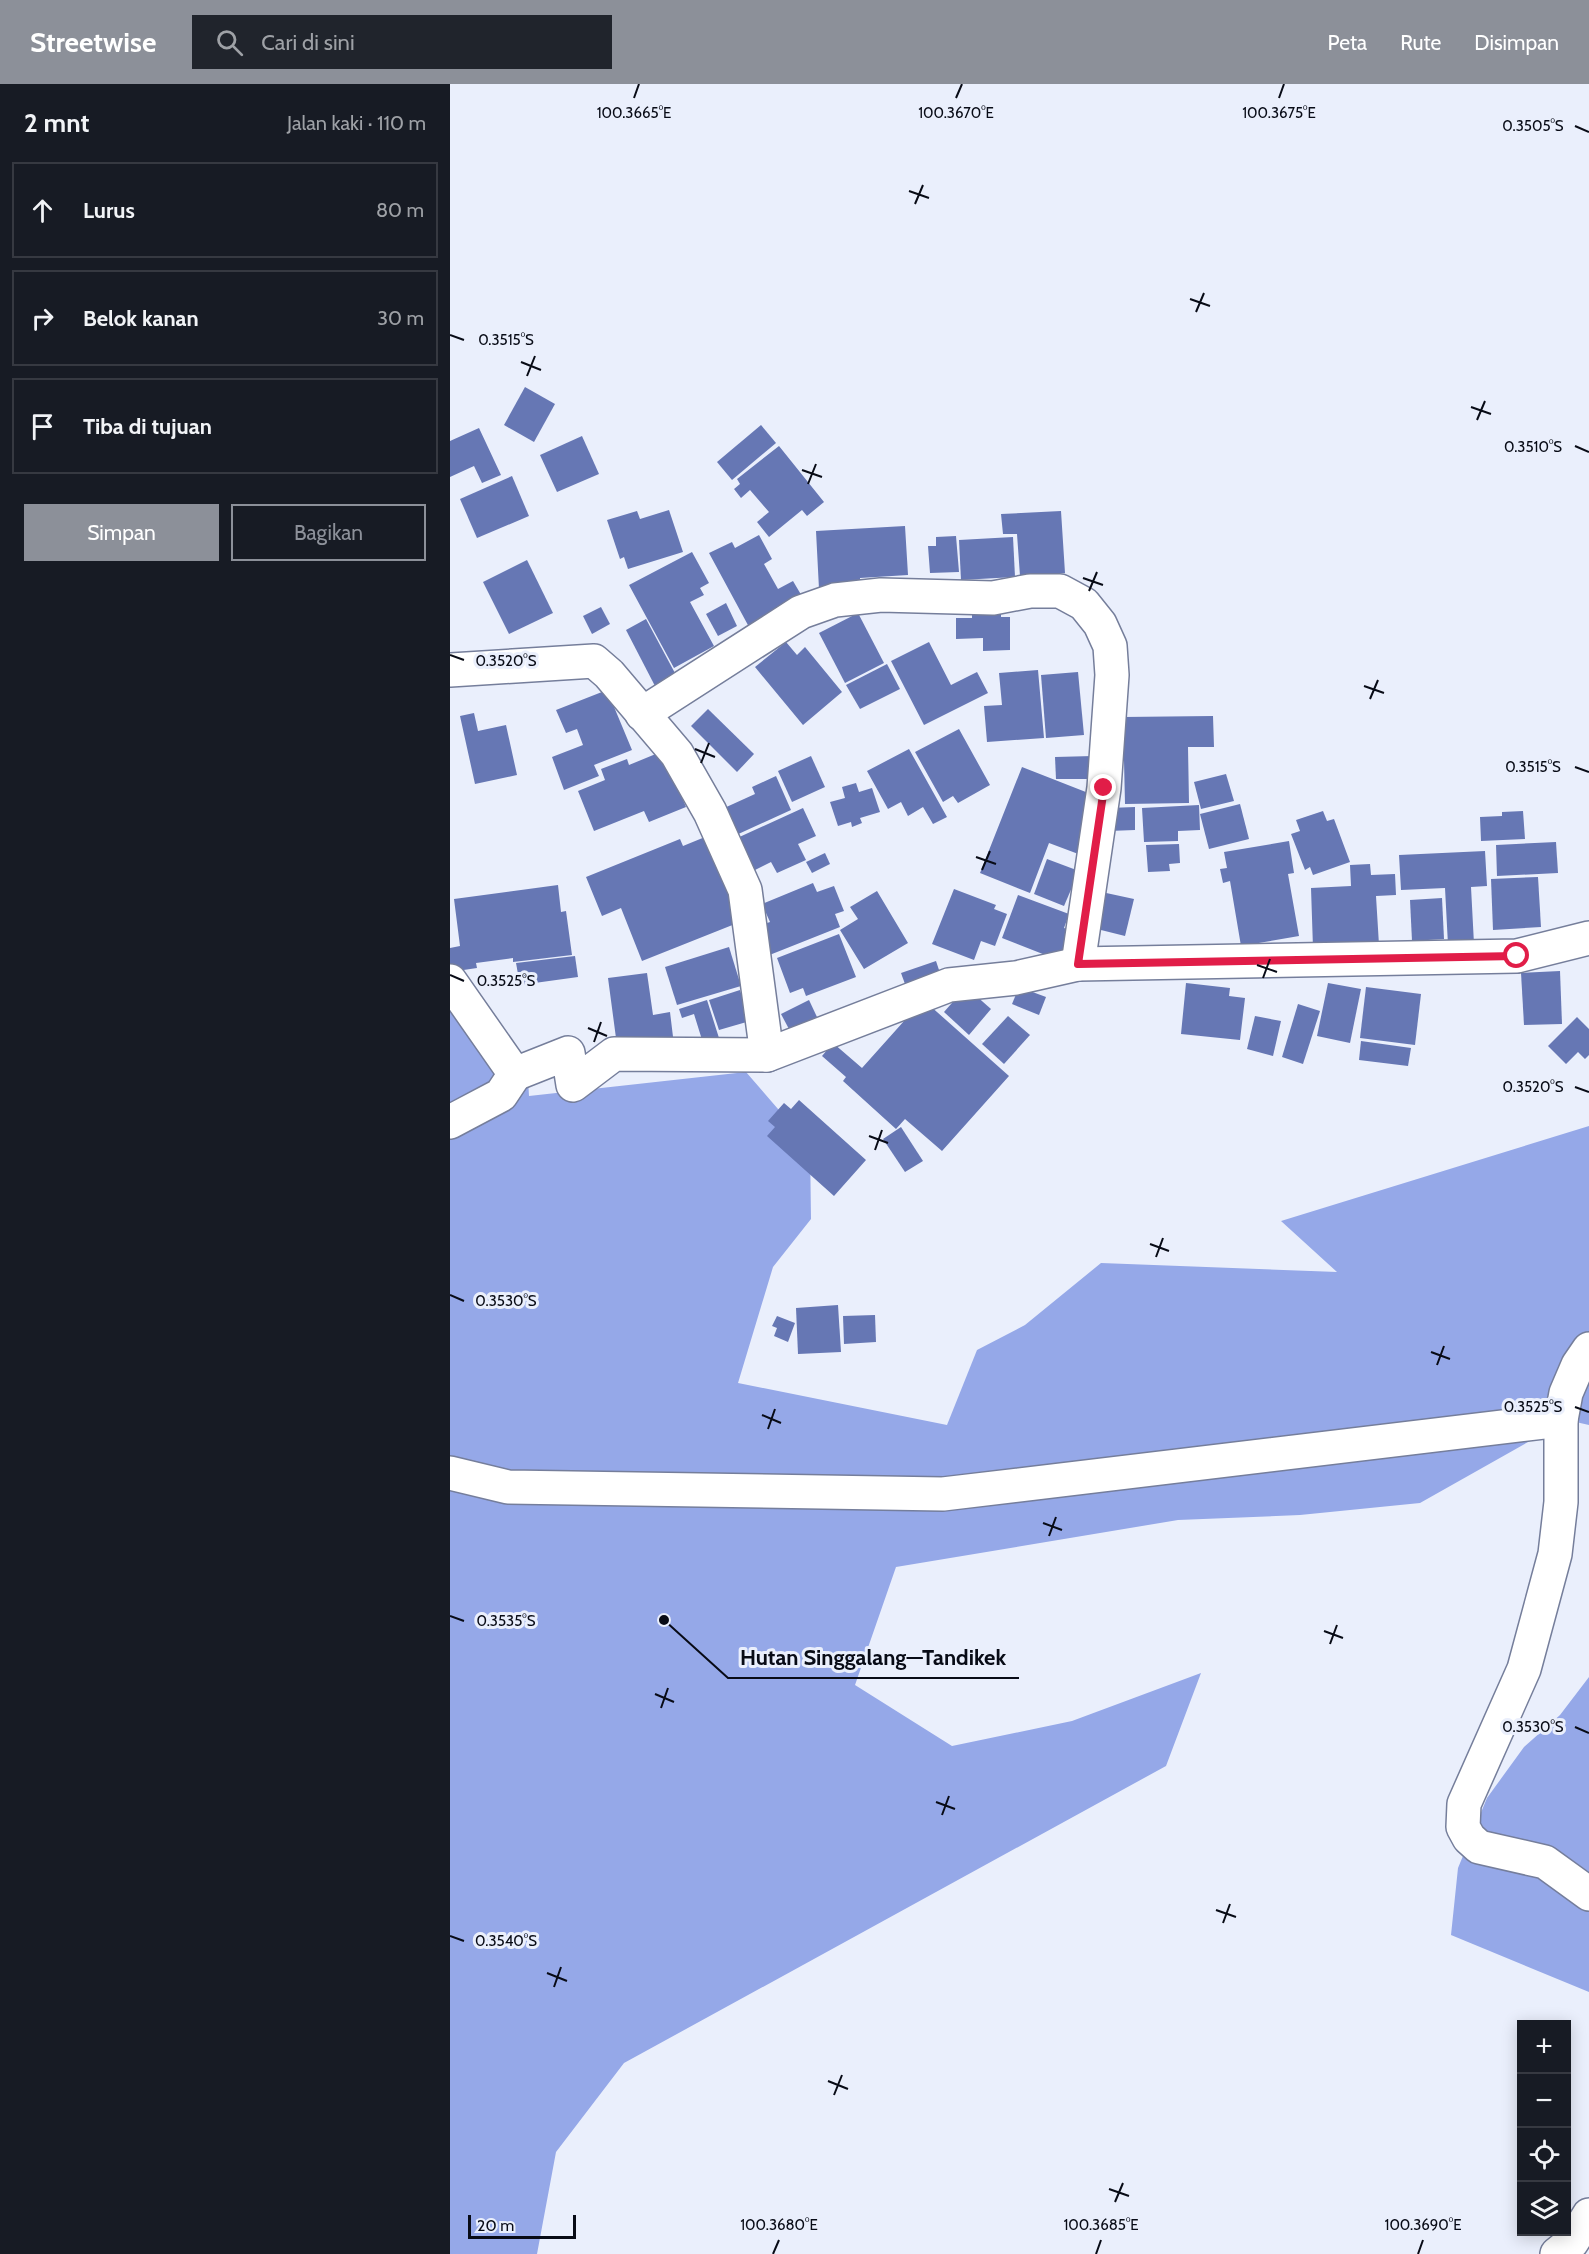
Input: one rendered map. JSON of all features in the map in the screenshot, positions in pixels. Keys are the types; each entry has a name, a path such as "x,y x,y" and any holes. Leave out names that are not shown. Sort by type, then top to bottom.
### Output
{"street":[{"path":"642,714 801,612 835,600 881,595 993,598 1030,591 1060,591 1084,604 1100,624 1110,646 1112,675 1104,788 1078,964"},
{"path":"450,670 594,661 609,674 677,754 710,812 745,890 768,1055"},
{"path":"450,1122 501,1095 515,1074 568,1053 573,1085 614,1054 768,1055 949,985 1016,978 1078,964 1517,956 1589,938"},
{"path":"450,981 515,1074"},
{"path":"1589,1349 1578,1365 1566,1393 1561,1420 1561,1502 1555,1554 1524,1669 1464,1804 1463,1827 1469,1838 1479,1847 1545,1862 1589,1894"},
{"path":"450,1473 508,1487 943,1494 1561,1420"},
{"path":"1557,2254 1572,2242 1589,2215"}],"shaded area":[{"path":"450,986 493,1020 515,1044 527,1076 529,1096 746,1072 810,1146 811,1219 773,1267 738,1383 947,1425 977,1350 1025,1325 1101,1263 1337,1272 1281,1221 1589,1126 1589,1425 1567,1420 1420,1503 1300,1515 1178,1520 896,1567 855,1685 952,1746 1072,1721 1201,1673 1166,1766 624,2063 556,2152 537,2254 450,2254"},
{"path":"1589,1677 1589,1992 1451,1935 1458,1868 1487,1798 1524,1747 1560,1715"}],"building":[{"path":"525,387 555,404 534,442 504,425"},
{"path":"761,425 776,443 732,480 717,462"},
{"path":"479,428 501,475 482,483 474,466 450,477 450,441"},
{"path":"582,436 599,474 557,492 540,455"},
{"path":"779,446 824,502 807,516 802,510 769,537 757,522 769,512 750,490 741,498 734,489 740,484 737,479"},
{"path":"512,476 529,516 477,538 460,499"},
{"path":"669,510 683,552 628,569 624,557 620,559 607,520 637,511 640,519"},
{"path":"1061,511 1065,573 1020,576 1017,534 1003,534 1001,514"},
{"path":"905,526 908,575 860,578 860,587 819,589 816,531"},
{"path":"759,535 772,559 764,564 778,589 793,581 803,598 749,627 709,553 732,542 735,548"},
{"path":"956,536 959,572 930,573 928,546 936,546 936,537"},
{"path":"1013,537 1015,577 961,580 959,540"},
{"path":"692,552 709,583 700,588 704,595 690,602 714,646 674,668 629,585"},
{"path":"527,560 553,613 509,634 483,582"},
{"path":"726,603 737,626 718,636 706,614"},
{"path":"601,607 610,624 592,634 583,616"},
{"path":"1001,610 1001,617 1010,617 1010,650 983,651 983,638 956,639 956,618 972,618 972,611"},
{"path":"858,613 884,663 845,683 819,633"},
{"path":"646,619 676,675 655,686 626,630"},
{"path":"786,642 797,655 805,647 842,692 803,725 755,667"},
{"path":"929,642 951,685 977,672 988,693 924,725 891,661"},
{"path":"887,664 900,689 860,709 846,685"},
{"path":"1038,670 1044,738 987,742 984,706 1002,705 999,673"},
{"path":"1078,672 1084,735 1046,738 1041,675"},
{"path":"607,690 632,750 594,765 599,776 564,790 552,757 583,745 577,729 566,733 556,710"},
{"path":"708,709 754,754 737,772 691,726"},
{"path":"474,713 478,731 506,725 517,775 475,784 460,716"},
{"path":"1213,716 1214,747 1188,747 1189,803 1125,804 1123,717"},
{"path":"959,729 990,785 958,803 953,796 943,802 915,752"},
{"path":"909,749 947,817 933,824 923,807 908,816 901,802 888,809 867,771"},
{"path":"663,751 686,807 649,822 644,811 594,831 578,791 605,780 601,769 627,759 629,765"},
{"path":"811,756 825,787 792,802 778,771"},
{"path":"1093,756 1093,779 1056,779 1055,757"},
{"path":"1022,767 1096,796 1081,855 1049,843 1030,893 980,873"},
{"path":"1226,774 1234,801 1201,809 1194,782"},
{"path":"776,776 791,810 734,836 722,809 755,794 752,787"},
{"path":"856,783 859,792 872,788 880,812 860,818 862,823 852,827 851,822 838,826 830,802 845,798 842,787"},
{"path":"1240,804 1249,839 1209,849 1200,814"},
{"path":"1199,805 1200,830 1178,831 1178,841 1144,842 1142,808"},
{"path":"1135,807 1135,830 1109,831 1109,808"},
{"path":"803,808 816,836 798,844 806,860 777,873 771,862 751,872 735,839"},
{"path":"1323,811 1327,821 1334,819 1350,862 1313,875 1310,867 1305,870 1291,834 1300,831 1296,820"},
{"path":"1523,811 1525,839 1481,841 1480,817 1502,816 1502,812"},
{"path":"705,837 740,922 642,961 621,908 602,916 586,877 680,839 683,846"},
{"path":"1289,841 1294,873 1288,874 1299,936 1241,946 1230,881 1223,883 1220,869 1227,868 1224,852"},
{"path":"1556,842 1558,873 1497,876 1496,845"},
{"path":"1179,844 1180,863 1169,864 1170,871 1148,872 1146,845"},
{"path":"1485,851 1487,886 1471,887 1474,944 1448,945 1445,888 1401,890 1399,855"},
{"path":"825,853 830,864 812,873 806,862"},
{"path":"1047,859 1079,871 1064,906 1034,894"},
{"path":"1370,864 1371,875 1395,874 1396,895 1376,896 1379,945 1313,948 1311,888 1351,886 1350,865"},
{"path":"1538,877 1541,927 1493,930 1491,879"},
{"path":"813,883 817,892 834,886 844,911 835,914 840,927 767,956 755,927 770,922 762,904"},
{"path":"558,885 561,912 566,911 572,955 513,962 513,958 476,963 477,968 450,972 450,948 460,946 454,899"},
{"path":"954,889 996,905 994,909 1007,914 995,946 981,941 974,960 932,944"},
{"path":"877,891 908,943 864,969 840,930 858,919 850,907"},
{"path":"1097,891 1134,899 1125,936 1089,927"},
{"path":"1018,895 1069,914 1064,928 1073,931 1063,954 1055,951 1053,958 1002,938"},
{"path":"1442,898 1444,939 1412,941 1410,900"},
{"path":"839,934 856,977 806,996 803,988 790,993 777,958"},
{"path":"729,947 741,986 677,1005 665,967"},
{"path":"575,956 578,977 520,985 516,963"},
{"path":"936,961 942,979 905,984 901,973"},
{"path":"1560,971 1562,1024 1524,1025 1521,973"},
{"path":"647,973 653,1015 670,1012 674,1045 618,1053 608,978"},
{"path":"1186,983 1230,988 1229,996 1245,998 1240,1040 1181,1034"},
{"path":"1328,983 1361,989 1350,1043 1317,1036"},
{"path":"966,987 991,1009 969,1035 944,1012"},
{"path":"1019,987 1046,997 1039,1015 1012,1004"},
{"path":"1366,987 1421,994 1415,1045 1360,1038"},
{"path":"740,990 750,1021 719,1030 709,1000"},
{"path":"707,1000 719,1038 703,1043 694,1014 682,1018 679,1009"},
{"path":"809,1000 817,1017 790,1031 781,1014"},
{"path":"928,1004 1009,1076 942,1151 905,1119 896,1129 843,1081 846,1077 822,1056 833,1043 862,1068 913,1011"},
{"path":"1298,1004 1320,1011 1303,1064 1282,1057"},
{"path":"1008,1016 1030,1035 1004,1064 982,1044"},
{"path":"1255,1016 1281,1021 1273,1056 1247,1049"},
{"path":"1577,1017 1589,1029 1589,1055 1585,1059 1578,1052 1566,1064 1548,1046"},
{"path":"1361,1041 1411,1048 1408,1066 1359,1060"},
{"path":"799,1100 866,1160 834,1196 767,1136 775,1127 768,1121 784,1103 791,1109"},
{"path":"901,1127 923,1161 905,1172 883,1139"},
{"path":"838,1305 841,1352 798,1354 796,1308"},
{"path":"875,1315 876,1342 844,1344 843,1316"},
{"path":"777,1316 795,1323 788,1342 774,1336 777,1328 772,1326"}],"place":[{"name":"Hutan Singgalang—Tandikek","path":"664,1620"}],"route":[{"path":"1104,788 1078,964 1517,956"}]}
